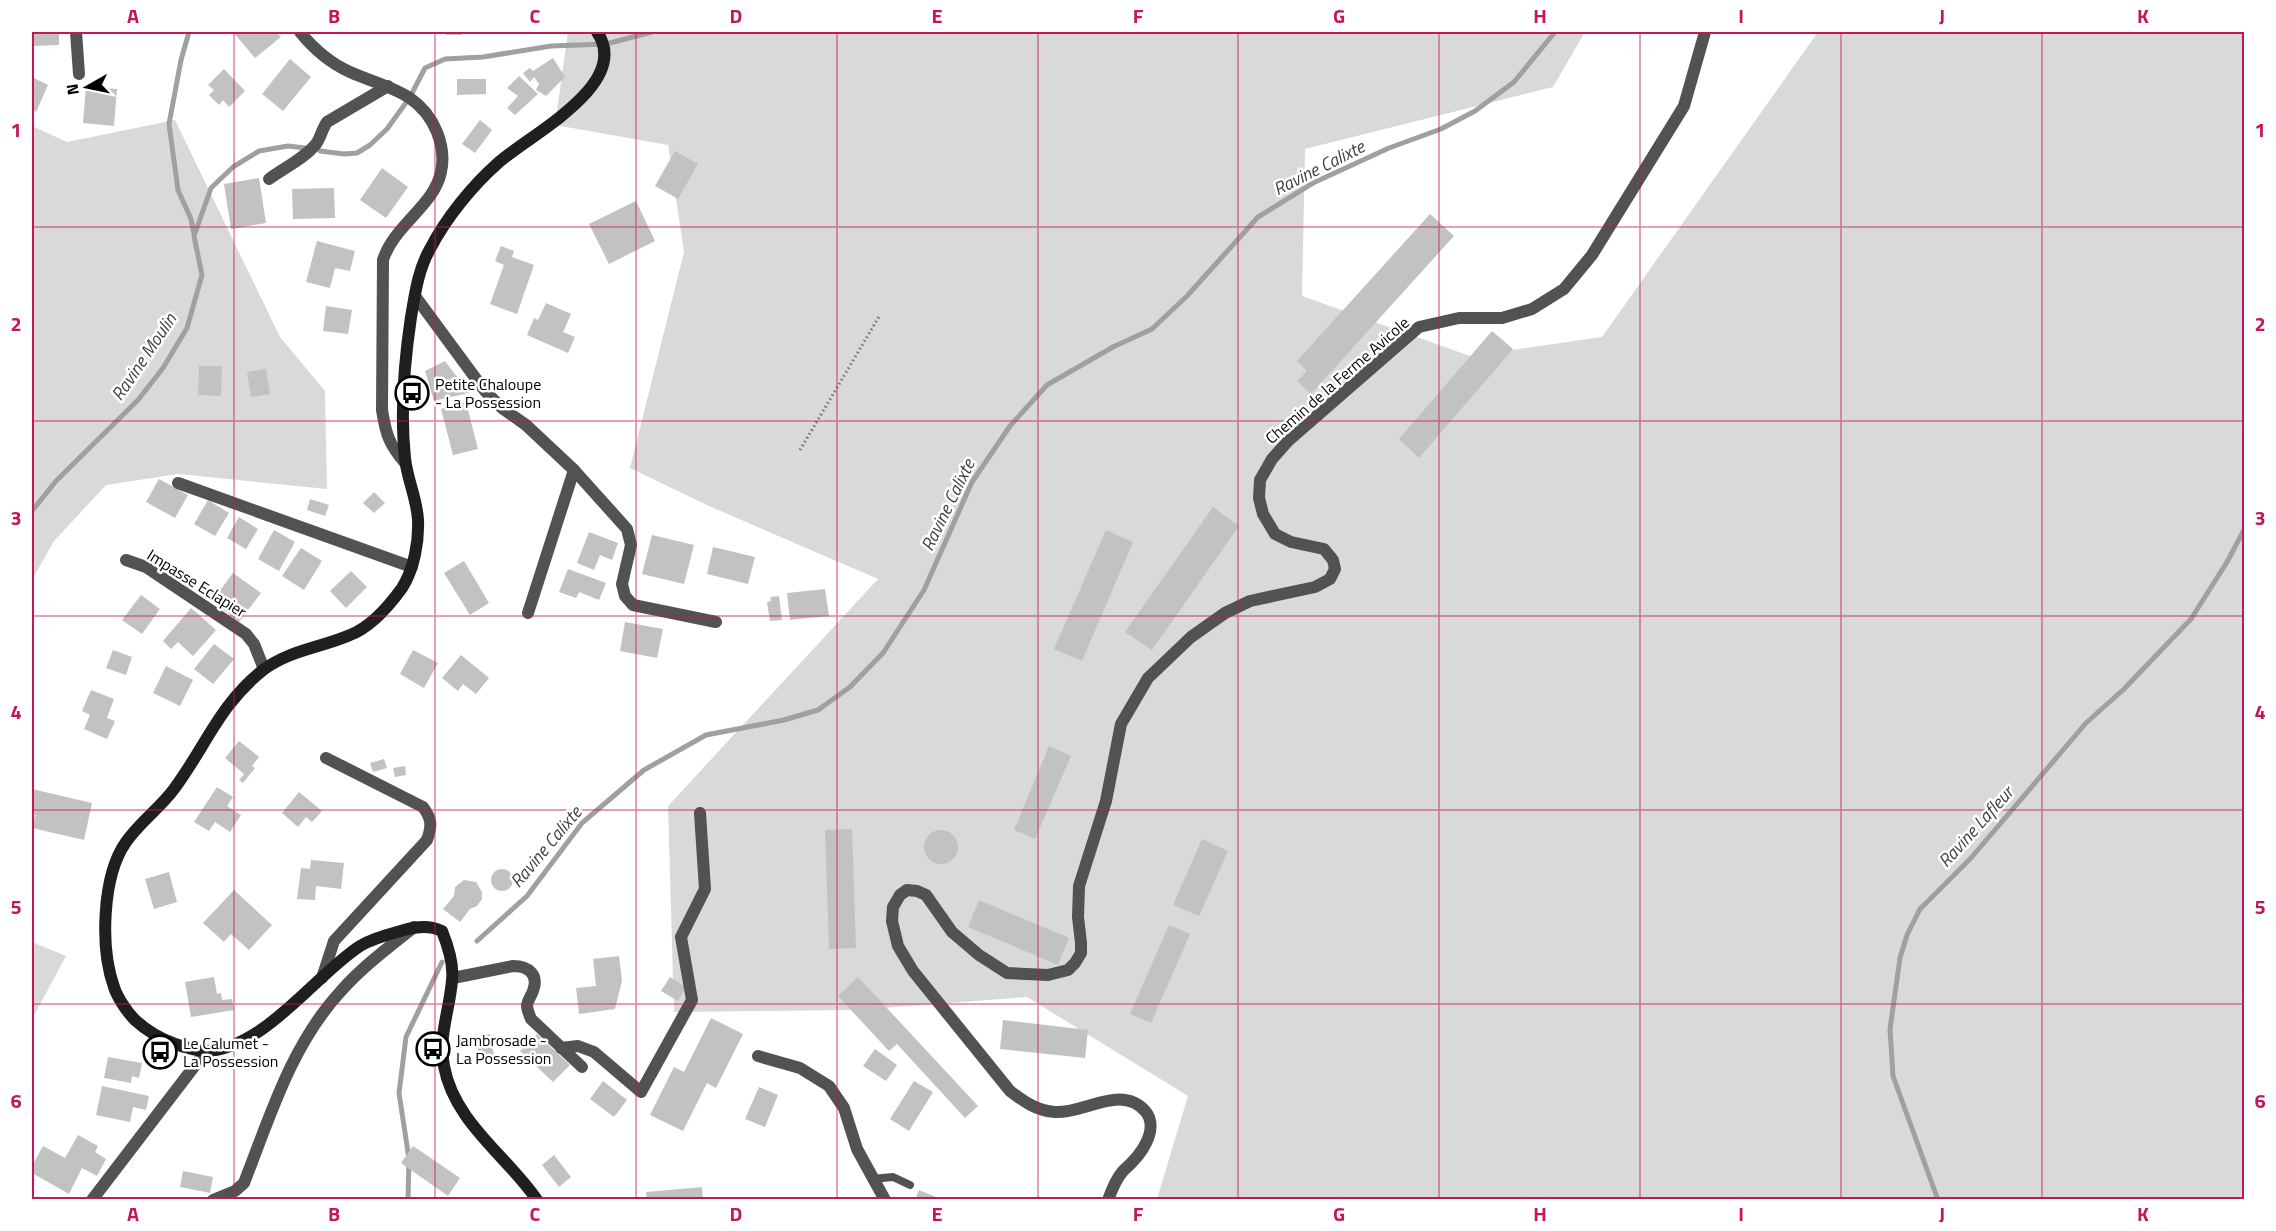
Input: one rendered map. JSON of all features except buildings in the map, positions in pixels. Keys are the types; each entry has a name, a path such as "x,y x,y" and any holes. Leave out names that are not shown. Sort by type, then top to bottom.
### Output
{"main road":[{"path":"537,1200 468,1119 453,1094 444,1066 442,1035 453,978 449,948 442,931 433,927 415,927 389,934 361,946 256,1034 232,1045 206,1051 184,1047 163,1039 135,1020 115,990 106,957 106,921 109,890 116,860 125,843 173,791 228,704 264,669 284,656 354,634 385,610 404,584 416,552 418,518 405,463 402,420 404,363 414,296 420,274 431,246 454,213 499,163 578,103 599,75 604,62 605,49 597,32"}],"street":[{"path":"76,32 79,74"},
{"path":"300,32 327,59 348,71 388,86 414,99 425,110 440,139 443,156 441,173 435,190 397,233 387,248 384,260 382,410 385,431 391,446 405,463"},
{"name":"Chemin de la Ferme Avicole","path":"1108,1200 1122,1172 1132,1164 1146,1143 1151,1127 1148,1116 1141,1107 1128,1100 1114,1099 1067,1112 1053,1112 1024,1102 1010,1091 913,971 898,946 892,921 893,907 900,895 907,890 926,895 952,932 979,955 1007,973 1048,975 1068,970 1075,963 1081,953 1078,917 1079,886 1106,801 1121,724 1148,678 1191,637 1225,613 1250,601 1315,587 1330,579 1335,569 1333,560 1324,549 1291,542 1275,534 1263,514 1259,498 1260,480 1272,459 1288,441 1419,327 1459,318 1502,318 1532,309 1564,289 1592,255 1684,106 1705,32"},
{"path":"269,179 314,147 321,138 327,122 388,86"},
{"path":"414,296 485,391 574,470 627,529 631,545 622,584 625,596 633,605 716,622"},
{"path":"528,613 574,470"},
{"path":"178,483 412,567"},
{"name":"Impasse Eclapier","path":"126,560 146,567 246,634 254,644 264,669"},
{"path":"322,978 334,941 427,840 431,829 431,818 423,807 326,758"},
{"path":"561,1048 578,1046 594,1052 641,1092 692,1000 681,936 705,889 700,813"},
{"path":"213,1200 235,1191 244,1183 291,1064 314,1025 341,991 415,927"},
{"path":"453,978 513,966 524,966 531,972 535,981 527,1003 531,1019 582,1067"},
{"path":"92,1200 206,1051"},
{"path":"758,1056 800,1068 829,1086 844,1108 857,1149 885,1200"}],"lane":[{"path":"872,1179 893,1177 910,1185"}],"path":[{"path":"800,450 880,315"}],"shaded area":[{"path":"568,32 1585,32 1553,87 1305,149 1302,296 1470,356 1602,337 1818,32 2244,32 2244,1199 1157,1199 1188,1096 1027,997 857,1010 674,1012 668,806 878,579 709,506 630,468 684,252 668,145 555,125"},
{"path":"175,120 280,337 325,391 327,489 178,474 106,485 54,541 32,580 32,126 67,142"},
{"path":"32,942 66,956 32,1019"}],"waterway":[{"path":"189,32 181,60 169,124 178,190 191,219 194,234"},
{"name":"Ravine Moulin","path":"320,151 357,153 370,145 387,129 410,97 425,68 445,59 483,57 551,46 606,44 652,32"},
{"name":"Ravine Calixte","path":"477,941 527,896 582,823 644,770 706,735 784,720 818,710 850,687 883,653 924,590 972,482 1010,426 1047,385 1113,347 1152,329 1187,296 1258,217 1313,183 1389,148 1441,129 1475,111 1514,82 1555,32"},
{"name":"Ravine Moulin","path":"32,511 56,481 138,400 163,368 187,328 202,275 194,236 211,188 233,167 259,151 288,146 305,148"},
{"name":"Ravine Lafleur","path":"1938,1200 1893,1076 1890,1029 1900,958 1907,935 1920,909 1971,858 2086,723 2124,689 2191,619 2244,530"},
{"name":"Ravine Calixte","path":"408,1200 409,1159 399,1093 406,1037 442,962"}],"place":[{"name":"Petite Chaloupe - La Possession","path":"412,393"},
{"name":"Jambrosade - La Possession","path":"433,1049"},
{"name":"Le Calumet - La Possession","path":"160,1052"}]}
